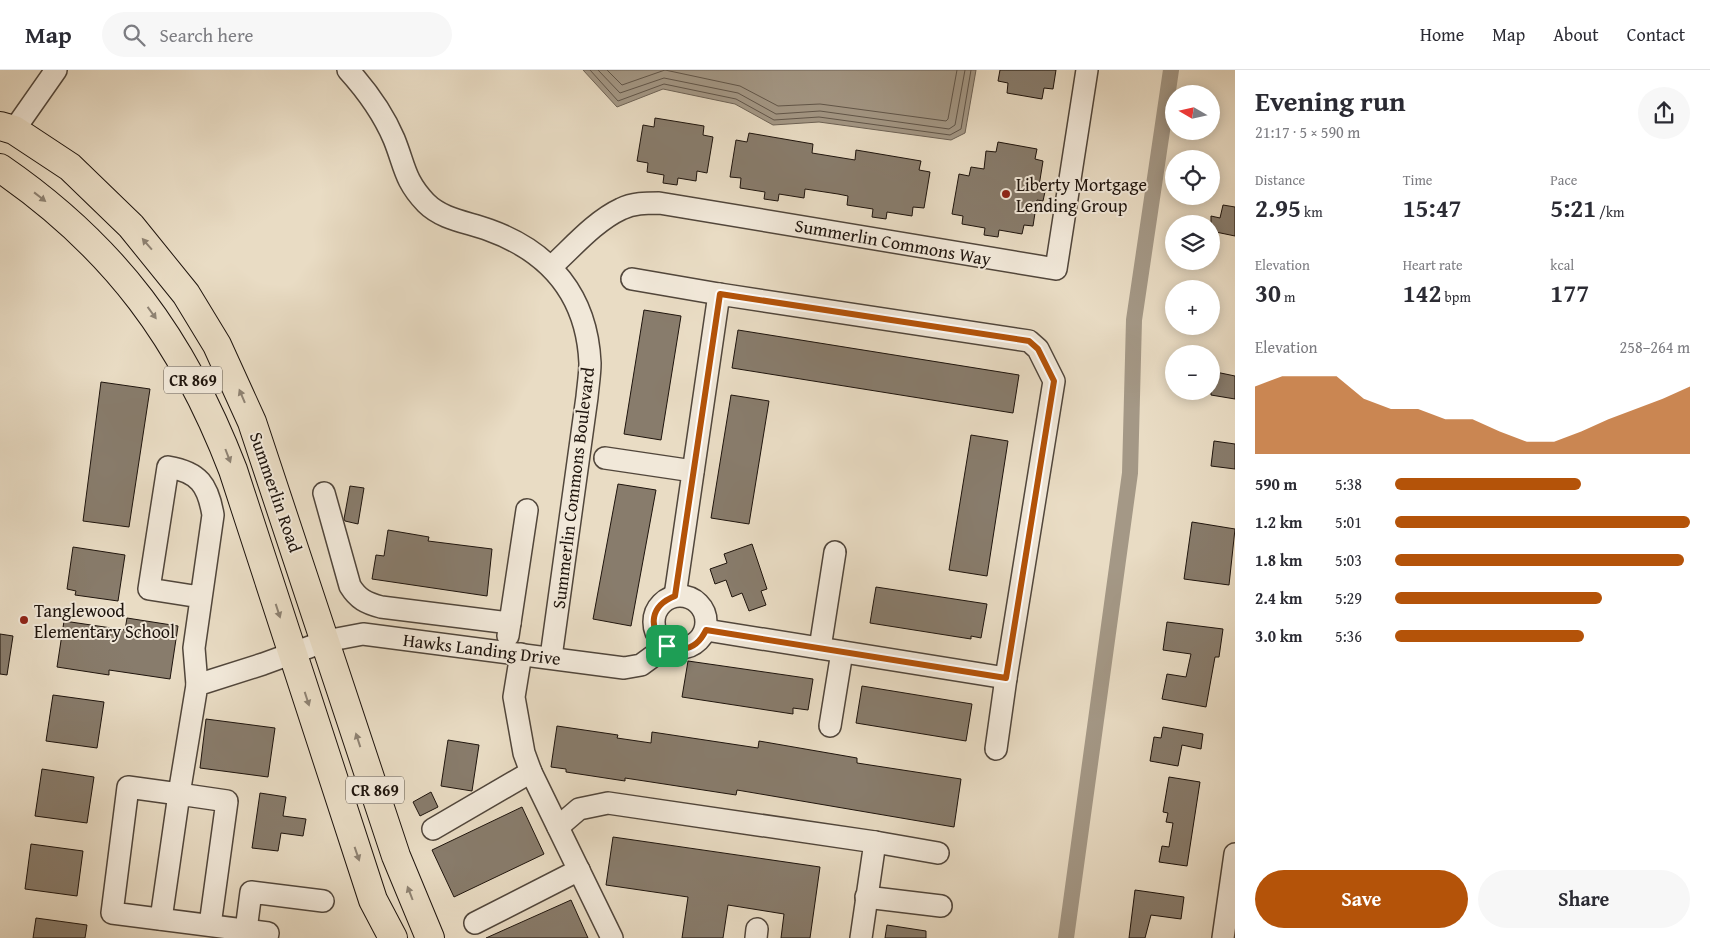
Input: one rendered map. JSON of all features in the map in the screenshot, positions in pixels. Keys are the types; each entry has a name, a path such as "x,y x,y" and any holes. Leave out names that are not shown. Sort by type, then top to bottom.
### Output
{"main road":[{"name":"Summerlin Road","path":"5,126 70,167 131,226 186,294 218,345 252,422 326,640 396,856 430,938"},
{"name":"Summerlin Road","path":"0,168 49,204 104,256 140,297 175,348 204,401 221,440 372,900 393,938"}],"street":[{"path":"5,126 56,70"},
{"name":"Summerlin Commons Boulevard","path":"348,70 385,120 395,141 404,172 428,204 444,215 465,224 507,236 532,249 566,285 578,309 587,338 590,363 551,657"},
{"name":"Summerlin Commons Way","path":"551,267 602,222 620,209 639,203 659,203 1056,270 1087,70"},
{"path":"632,280 1029,341 1038,349 1054,381 996,749"},
{"path":"675,596 720,294"},
{"path":"605,458 693,471"},
{"path":"161,919 197,685 194,648 213,515 210,496 202,481 182,469 168,467 150,589 200,597"},
{"path":"324,493 350,586 356,597 381,607 510,623"},
{"path":"527,510 510,623 514,697 524,753 531,772 612,938"},
{"path":"820,648 835,552"},
{"path":"675,596 693,599 700,604 705,612 706,630 702,637 690,647 675,648 667,646 656,632 655,614 660,605 675,596"},
{"path":"706,630 1006,678"},
{"name":"Hawks Landing Drive","path":"197,685 263,664 326,640 363,634 513,652 605,667 624,668 641,665 667,646"},
{"path":"830,726 842,652"},
{"path":"433,829 531,772"},
{"path":"210,925 227,801 128,787 112,912 268,933 267,938"},
{"path":"558,827 579,809 608,803 876,842 938,853"},
{"path":"861,938 876,842"},
{"path":"1223,938 1235,854"},
{"path":"475,923 579,870"},
{"path":"246,930 251,892 323,901"},
{"path":"866,897 941,906"}],"water":[{"path":"583,70 976,70 965,133 951,140 819,122 773,125 735,104 663,89 617,107"}],"building":[{"path":"1000,70 1056,70 1053,89 1044,88 1042,99 1007,93 1008,83 998,81"},
{"path":"655,118 704,126 703,135 713,137 707,173 697,171 696,181 678,178 677,185 663,183 664,175 647,172 648,163 637,161 643,125 654,127"},
{"path":"749,133 813,144 812,153 855,160 856,150 921,161 919,170 930,172 924,208 913,207 912,216 887,212 886,219 872,217 873,209 847,205 848,196 838,194 805,189 804,198 779,194 778,201 764,199 765,192 740,188 741,178 730,177 736,140 747,142"},
{"path":"998,142 1037,149 1035,159 1043,161 1039,186 1046,187 1043,201 1037,200 1033,226 1024,225 1022,234 999,230 998,237 984,235 985,228 962,224 963,216 952,214 959,174 969,176 971,167 984,169 986,151 996,152"},
{"path":"1223,205 1235,207 1235,236 1220,233 1220,218"},
{"path":"644,310 681,316 661,440 624,434"},
{"path":"738,330 1019,375 1013,413 732,368"},
{"path":"1220,373 1235,376 1235,399 1220,396"},
{"path":"101,382 150,389 129,527 83,521"},
{"path":"731,395 769,401 749,524 711,518"},
{"path":"971,435 1008,441 987,576 949,570"},
{"path":"1214,441 1235,444 1235,469 1211,466"},
{"path":"618,484 656,490 631,626 593,619"},
{"path":"350,486 364,488 358,524 345,521 344,519"},
{"path":"1192,522 1235,529 1229,585 1184,579"},
{"path":"388,530 429,537 428,541 492,549 487,596 372,579 376,555 384,556"},
{"path":"752,544 767,589 761,591 766,605 749,611 742,593 732,597 726,580 715,584 710,569 727,563 724,554"},
{"path":"73,547 125,555 118,601 75,595 76,591 67,589"},
{"path":"876,587 987,604 981,638 971,636 971,639 870,623"},
{"path":"127,618 178,626 170,679 109,670 109,675 57,667 64,621 125,630"},
{"path":"1167,622 1223,629 1219,657 1215,657 1206,707 1162,699 1167,674 1186,677 1191,654 1163,650"},
{"path":"0,634 13,636 7,675 0,674"},
{"path":"688,661 813,679 808,710 793,708 793,714 682,697"},
{"path":"862,686 972,704 966,741 856,723"},
{"path":"53,695 104,702 97,748 46,741"},
{"path":"206,719 275,728 268,777 200,768"},
{"path":"557,726 618,735 617,738 651,743 652,732 758,748 759,741 857,758 857,763 961,779 954,827 737,790 736,795 625,778 625,781 566,772 566,769 551,767"},
{"path":"1163,727 1203,734 1201,749 1182,745 1178,766 1150,761 1154,737 1161,738"},
{"path":"448,740 479,745 472,791 441,786"},
{"path":"42,769 94,777 87,823 35,816"},
{"path":"1169,777 1200,782 1187,866 1159,862 1162,846 1169,847 1173,823 1166,822 1168,813 1163,812"},
{"path":"431,792 438,807 420,816 413,802"},
{"path":"260,793 286,797 283,816 306,819 303,836 281,833 278,851 252,848"},
{"path":"522,807 544,854 454,897 432,850"},
{"path":"613,837 820,867 810,938 781,938 784,914 728,905 723,938 682,938 688,897 606,885"},
{"path":"31,844 83,851 77,896 25,889"},
{"path":"1135,890 1184,897 1181,919 1151,915 1145,938 1129,938"},
{"path":"571,900 588,938 486,938"},
{"path":"36,918 87,925 85,938 33,938"},
{"path":"887,925 926,931 926,938 885,938"}],"waterway":[{"path":"1066,938 1130,473 1134,320 1171,70"}],"place":[{"name":"Liberty Mortgage Lending Group","path":"1006,194"},
{"name":"Tanglewood Elementary School","path":"24,620"}],"route":[{"path":"720,294 1029,341 1038,349 1054,381 1006,678 706,630 697,643 690,647 682,649 667,646 660,640 656,632 655,614 660,605 667,599 675,596 720,294"}]}
